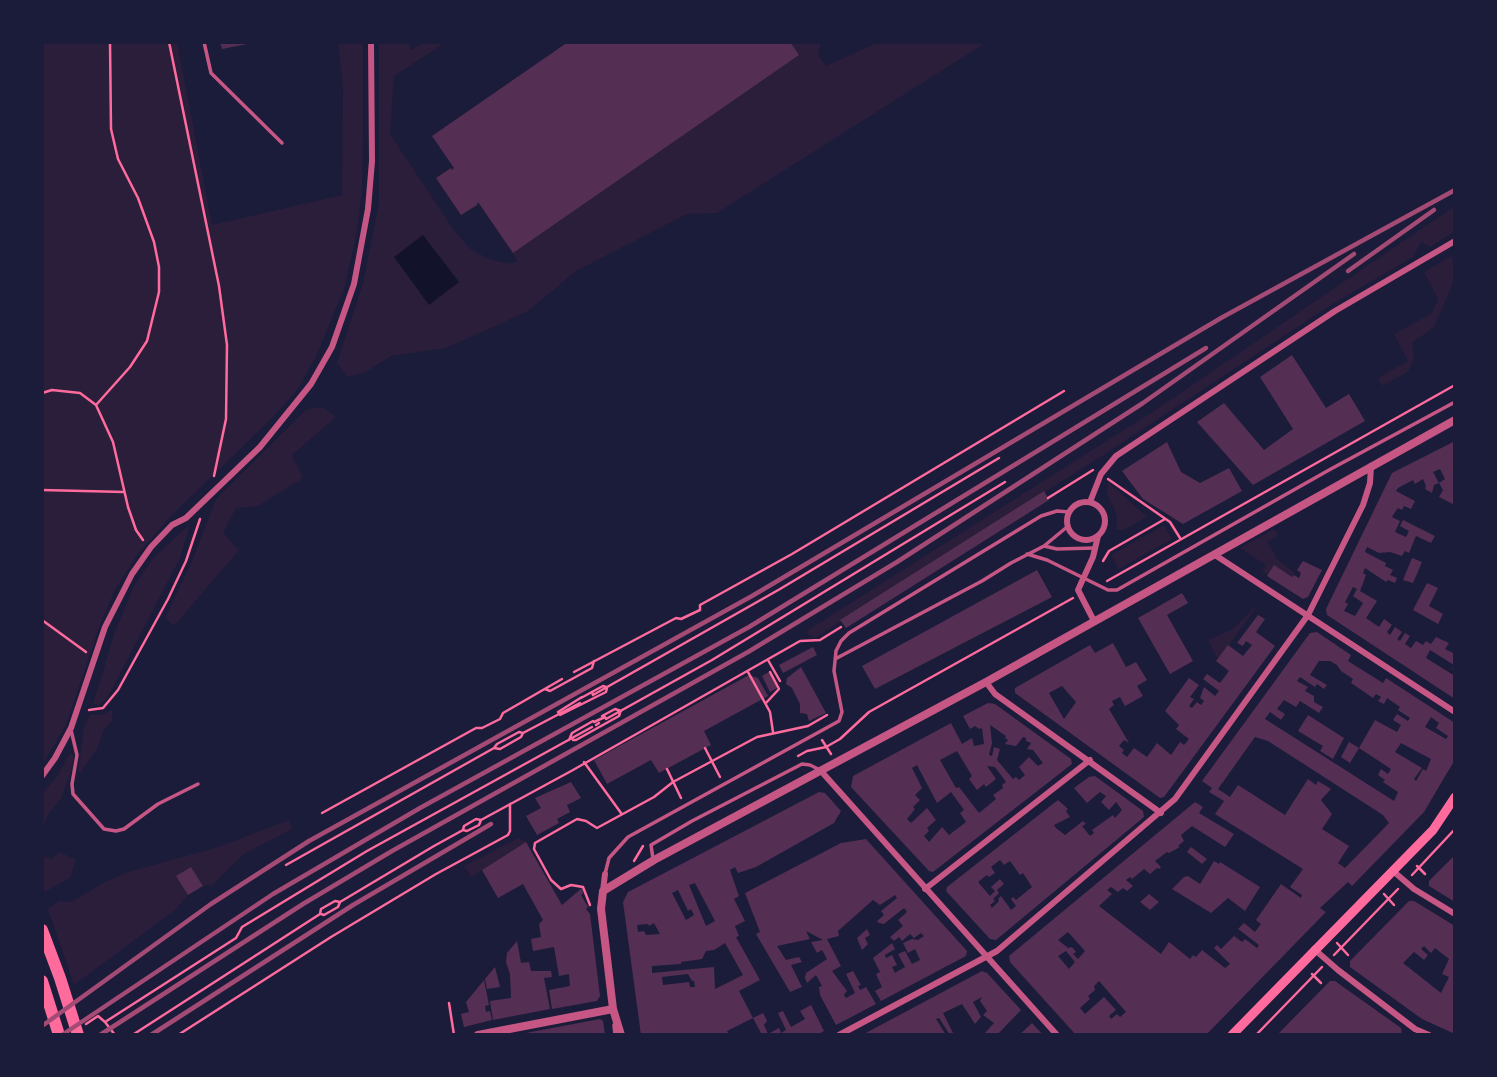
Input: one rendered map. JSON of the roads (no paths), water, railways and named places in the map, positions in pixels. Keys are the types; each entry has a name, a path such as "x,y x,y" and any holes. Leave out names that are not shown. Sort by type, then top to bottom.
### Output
{"highway":[{"path":"42,930 78,1035"},
{"path":"42,981 59,1035"}],"main road":[{"path":"1232,1035 1433,830 1455,797"}],"street":[{"path":"42,776 71,728 95,658 124,587 151,547 173,525 186,518 260,447 300,398 320,368 341,326 365,235 370,184 371,42"},
{"path":"1090,502 1101,474 1116,456 1324,318 1455,241"},
{"path":"603,891 654,860 986,682 1455,420"},
{"path":"839,1035 987,957 1175,799 1308,615 1363,505 1370,483 1371,466"},
{"path":"1090,502 1099,506 1105,516 1105,527 1098,536 1089,540 1080,539 1067,527 1069,512 1077,503 1090,502"},
{"path":"1094,621 1079,595 1079,584 1096,548 1098,536"},
{"path":"1215,555 1455,712"},
{"path":"986,682 995,694 1161,813"},
{"path":"925,889 1090,760"},
{"path":"821,771 1057,1035"},
{"path":"1392,871 1405,883 1455,914"},
{"path":"605,873 601,908 613,1009 621,1035"},
{"path":"1314,949 1413,1032 1429,1035"},
{"path":"478,1035 613,1009"}],"lane":[{"path":"204,42 211,73 282,143"},
{"path":"1027,554 1047,560 1108,590 1117,590 1455,402"},
{"path":"605,873 609,858 628,837 839,721 842,712 834,671 838,646 849,634 1041,516 1057,511 1069,512"},
{"path":"837,658 1044,546 1067,527"},
{"path":"1044,546 1057,550 1096,548"},
{"path":"71,728 77,755 73,794 104,829 116,831 124,828 158,804 198,784"},
{"path":"654,860 651,845 692,821 802,764 821,771"},
{"path":"613,1009 615,1035"}],"railway":[{"path":"42,1026 211,904 309,841 752,596 1221,318 1455,190"},
{"path":"1348,271 1434,210"},
{"path":"100,1035 303,904 392,851 748,652 897,562 1143,403 1354,254"},
{"path":"62,1035 273,894 420,808 749,627 1206,348"},
{"path":"151,1035 353,905 491,824"}]}
